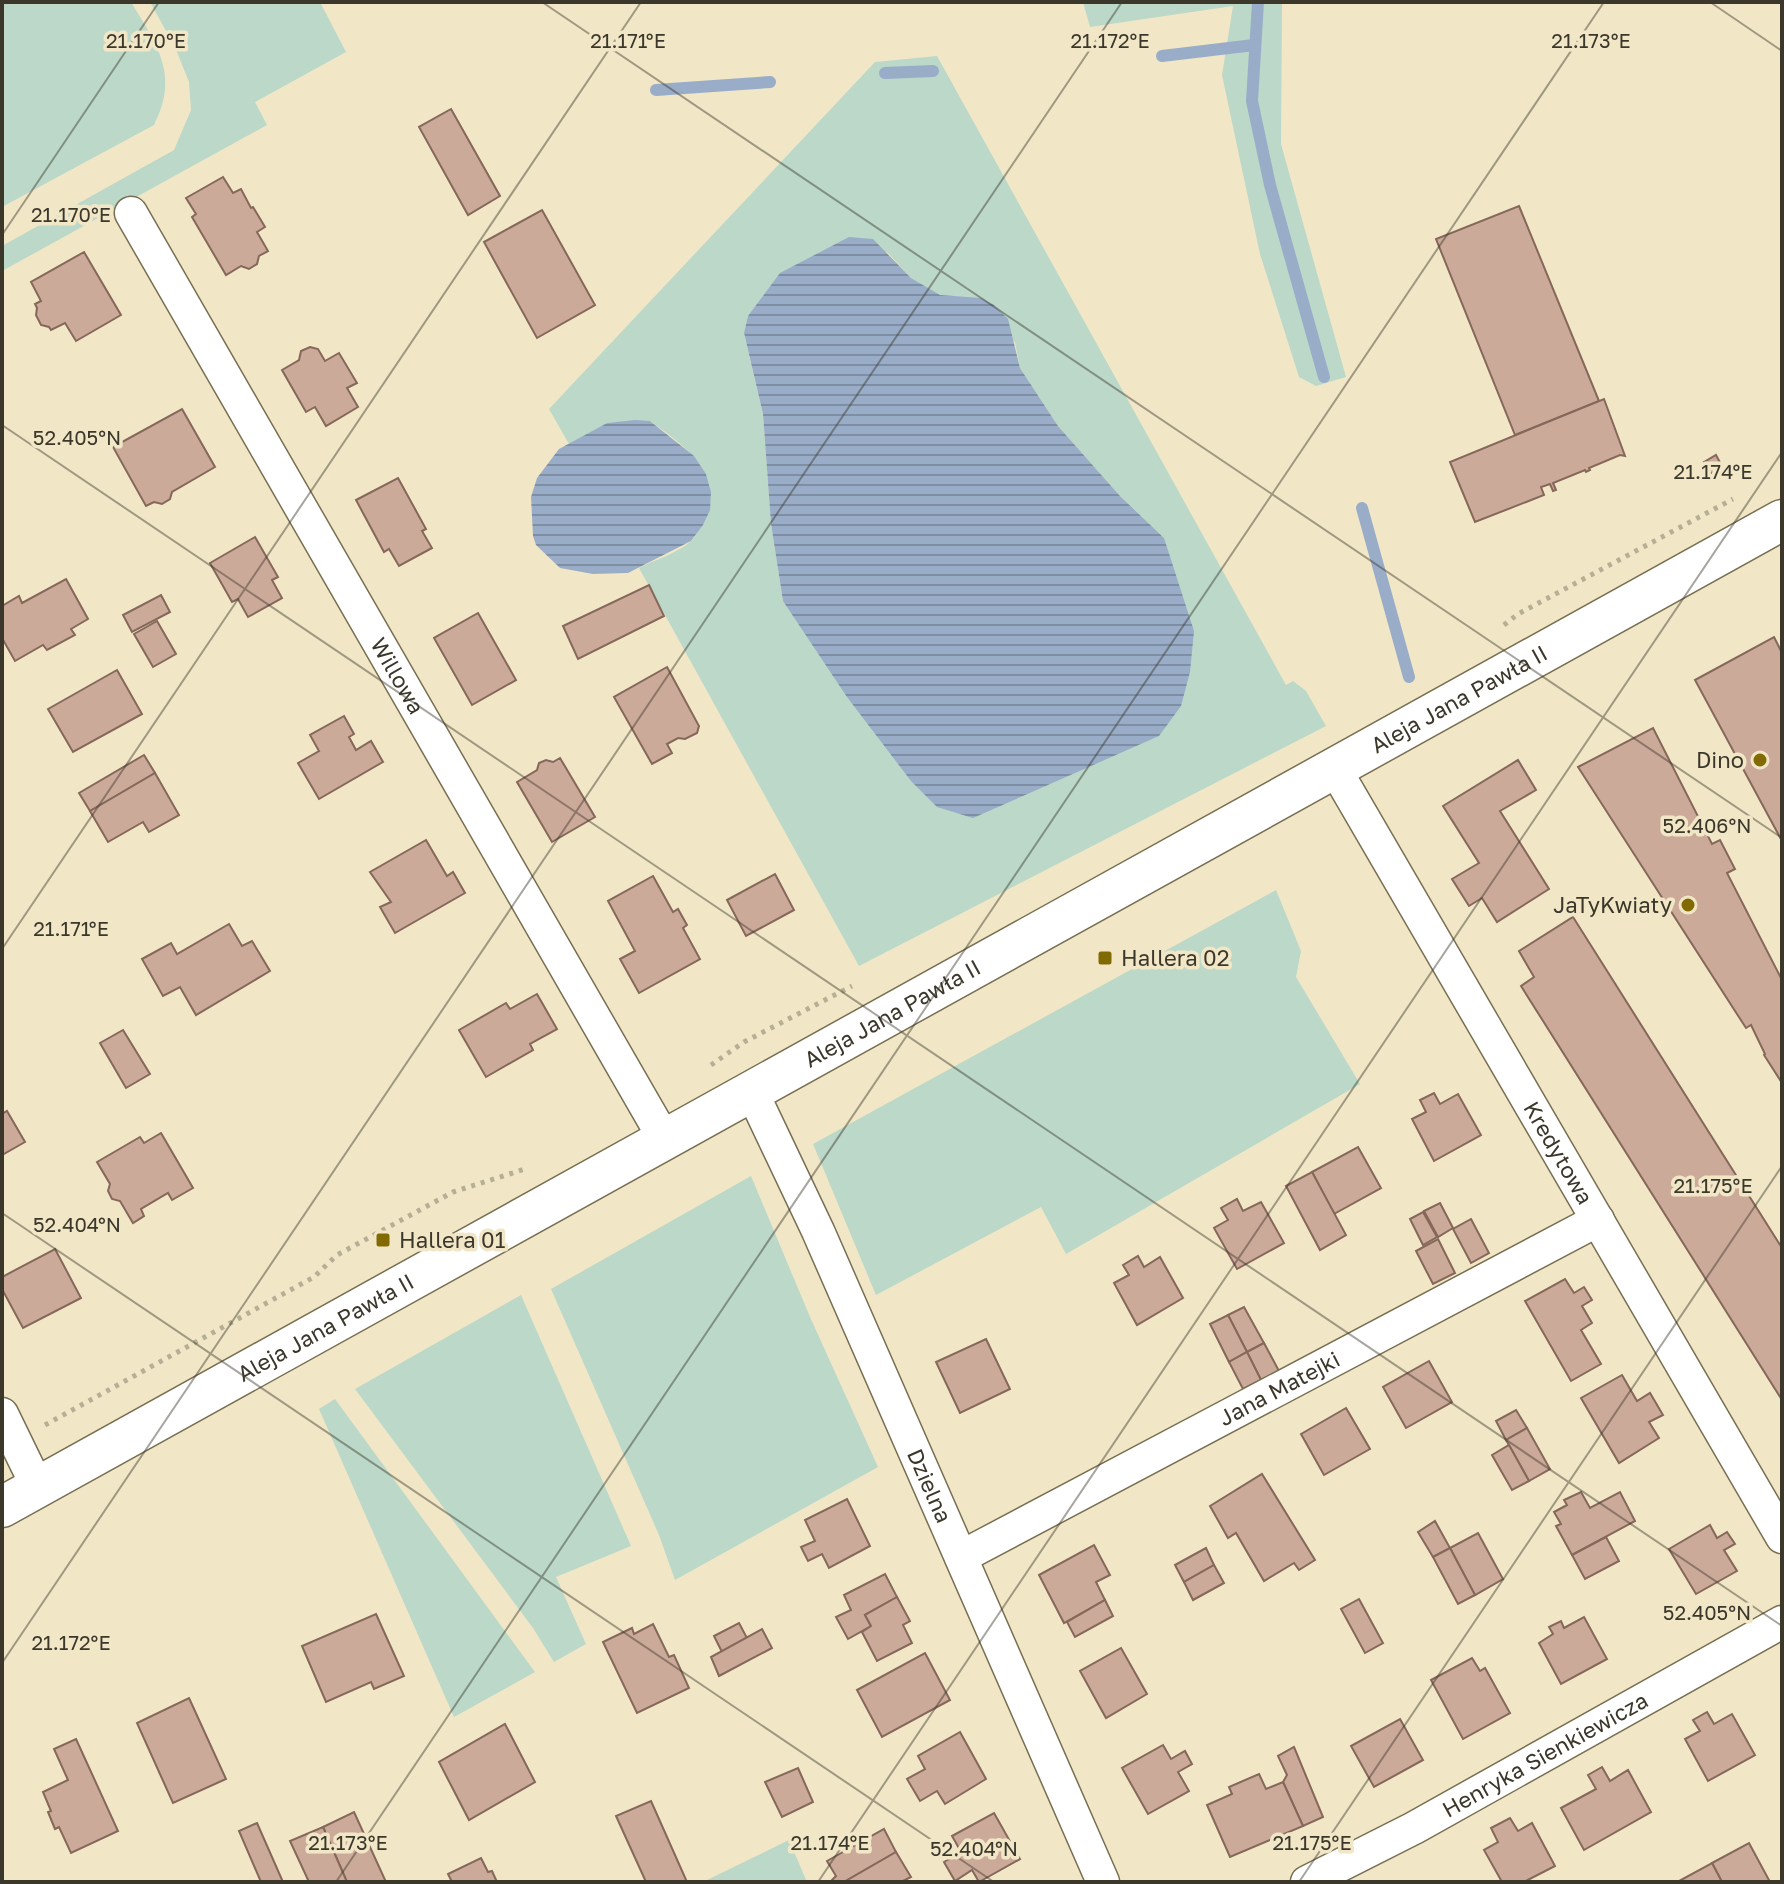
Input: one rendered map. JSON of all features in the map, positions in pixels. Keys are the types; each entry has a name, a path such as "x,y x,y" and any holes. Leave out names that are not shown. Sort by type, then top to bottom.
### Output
{"street":[{"name":"Willowa","path":"131,213 665,1140"},
{"name":"Aleja Jana Pawła II","path":"2,1507 1782,520"},
{"name":"Kredytowa","path":"1335,769 1782,1537"},
{"name":"Dzielna","path":"752,1092 818,1231 1103,1882"},
{"name":"Jana Matejki","path":"961,1557 1598,1220"},
{"path":"2,1414 38,1488"},
{"name":"Henryka Sienkiewicza","path":"1307,1882 1414,1828 1782,1622"}],"path":[{"path":"1499,629 1518,614 1704,512 1741,495"},
{"path":"34,1431 314,1277 337,1255 453,1192 494,1180"}],"green space":[{"path":"2,2 131,2 157,47 165,75 165,91 154,125 2,207"},
{"path":"150,2 320,2 346,52 255,102 267,125 2,271 2,246 174,150 191,110 189,82 175,47"},
{"path":"1083,2 1282,2 1281,144 1346,377 1316,386 1299,377 1260,254 1222,75 1233,6 1090,27"},
{"path":"937,56 1286,685 1293,681 1306,691 1326,726 859,966 639,568 679,550 694,537 710,505 706,476 688,451 650,421 607,423 569,444 549,409 875,62","holes":["887,252 911,278 1015,342 1020,368 1058,426 1120,496 1164,538 783,601 771,524 763,414 744,334 748,316 760,301"]},
{"path":"1276,890 1301,951 1296,977 1360,1084 1066,1254 1041,1207 876,1295 813,1144"},
{"path":"751,1176 878,1467 675,1580 659,1535 551,1289"},
{"path":"521,1295 631,1546 556,1577 586,1644 554,1662 533,1628 355,1389"},
{"path":"335,1399 535,1672 454,1717 319,1409"},
{"path":"789,1840 807,1882 703,1882"}],"water":[{"path":"849,237 873,239 911,278 940,295 981,298 994,305 1008,319 1020,368 1058,426 1120,496 1164,538 1194,631 1190,672 1181,706 1159,736 973,818 937,807 911,781 847,697 783,601 771,524 763,414 744,333 748,316 780,273"},
{"path":"650,421 694,456 706,474 711,492 710,510 703,525 691,541 628,573 593,574 560,568 536,545 533,536 531,497 537,478 559,449 607,423"}],"building":[{"path":"451,109 500,196 468,215 419,127"},
{"path":"223,177 233,193 241,189 253,207 265,227 257,232 268,251 259,256 257,264 249,269 241,266 226,275 192,217 196,214 186,198"},
{"path":"1519,206 1599,401 1515,435 1436,239"},
{"path":"542,210 595,305 537,338 484,242"},
{"path":"84,252 121,315 76,341 65,323 51,330 41,325 35,304 41,301 31,282"},
{"path":"310,347 318,349 325,361 339,353 357,383 347,388 358,407 326,426 315,407 306,412 282,370 299,360 301,351"},
{"path":"1604,399 1625,456 1620,455 1586,472 1553,483 1556,490 1553,491 1550,484 1541,487 1544,495 1475,522 1450,462"},
{"path":"182,409 215,467 172,492 170,499 162,504 154,502 146,506 113,447"},
{"path":"1716,455 1723,468 1711,474 1704,462"},
{"path":"398,478 426,529 422,531 432,548 399,566 389,549 384,552 356,500"},
{"path":"255,537 278,577 272,580 282,598 248,617 238,599 232,602 210,563"},
{"path":"66,579 88,619 71,629 75,635 47,650 43,645 15,661 2,638 2,606 19,596 22,603"},
{"path":"649,585 664,616 578,659 563,626"},
{"path":"161,595 170,612 132,632 123,615"},
{"path":"478,613 516,680 472,705 434,638"},
{"path":"157,621 176,654 153,667 134,634"},
{"name":"Dino","path":"1774,637 1782,653 1782,841 1695,680"},
{"path":"667,667 699,726 697,733 667,744 672,753 652,764 614,697"},
{"path":"117,670 142,714 73,752 48,709"},
{"path":"344,716 354,734 349,737 356,750 371,741 383,762 319,799 298,763 319,751 310,735"},
{"path":"1653,728 1712,844 1720,840 1735,869 1727,873 1782,980 1782,1083 1764,1055 1751,1025 1746,1028 1578,767"},
{"path":"144,755 155,773 90,811 79,793"},
{"path":"560,758 595,817 552,842 517,782 537,770 539,763"},
{"path":"1518,760 1536,790 1500,811 1549,889 1497,922 1482,898 1469,906 1452,879 1479,863 1443,806"},
{"path":"155,773 179,815 149,832 143,822 108,842 90,811"},
{"path":"426,840 447,876 453,872 465,893 395,933 380,907 391,902 370,872"},
{"path":"775,874 794,910 746,936 727,900"},
{"path":"653,876 673,912 678,909 687,925 683,928 700,959 639,993 620,959 635,951 608,901"},
{"path":"1573,917 1782,1248 1782,1400 1521,986 1534,977 1519,951"},
{"path":"229,924 242,946 252,941 270,971 196,1015 180,987 163,996 142,959 171,943 177,954"},
{"path":"537,994 557,1029 530,1044 533,1050 486,1077 459,1030 506,1003 510,1009"},
{"path":"123,1030 150,1074 126,1088 100,1043"},
{"path":"1434,1093 1440,1104 1458,1094 1481,1135 1434,1161 1412,1119 1426,1112 1420,1100"},
{"path":"7,1111 25,1142 2,1155 2,1114"},
{"path":"161,1133 193,1188 172,1200 168,1193 141,1209 144,1216 133,1223 120,1201 112,1199 108,1191 110,1184 97,1162 140,1137 144,1143"},
{"path":"1358,1147 1381,1188 1334,1214 1312,1172"},
{"path":"1312,1172 1346,1235 1320,1250 1286,1186"},
{"path":"1237,1199 1243,1211 1261,1202 1284,1243 1237,1269 1214,1228 1228,1220 1221,1208"},
{"path":"1440,1203 1453,1228 1438,1237 1424,1211"},
{"path":"1423,1212 1437,1237 1423,1245 1410,1219"},
{"path":"1471,1219 1489,1253 1471,1263 1453,1229"},
{"path":"1438,1239 1455,1273 1433,1284 1416,1251"},
{"path":"55,1249 81,1298 23,1328 2,1289 2,1277"},
{"path":"1138,1256 1144,1267 1160,1257 1183,1298 1137,1325 1114,1283 1129,1275 1123,1265"},
{"path":"1565,1279 1574,1293 1584,1287 1592,1300 1582,1306 1592,1323 1581,1330 1601,1364 1571,1381 1525,1301"},
{"path":"1244,1307 1264,1343 1247,1352 1228,1315"},
{"path":"1228,1315 1247,1352 1229,1362 1210,1324"},
{"path":"986,1339 1010,1389 960,1413 936,1362"},
{"path":"1264,1343 1279,1371 1261,1380 1247,1352"},
{"path":"1247,1352 1261,1380 1243,1389 1229,1362"},
{"path":"1429,1361 1452,1402 1406,1428 1383,1387"},
{"path":"1622,1375 1637,1401 1650,1393 1663,1415 1649,1422 1659,1438 1619,1463 1581,1398"},
{"path":"1346,1408 1370,1449 1324,1475 1301,1434"},
{"path":"1516,1410 1527,1428 1506,1440 1496,1421"},
{"path":"1527,1428 1550,1469 1529,1481 1506,1440"},
{"path":"1509,1445 1529,1481 1512,1490 1492,1455"},
{"path":"1262,1474 1315,1560 1299,1570 1294,1563 1264,1581 1236,1533 1228,1538 1210,1506"},
{"path":"1581,1492 1590,1508 1620,1492 1635,1521 1572,1555 1556,1526 1561,1524 1554,1512 1567,1505 1564,1500"},
{"path":"847,1499 870,1546 829,1568 822,1554 808,1561 801,1547 815,1541 805,1520"},
{"path":"1435,1521 1450,1548 1433,1557 1418,1532"},
{"path":"1710,1525 1717,1538 1727,1532 1735,1544 1724,1550 1737,1571 1696,1594 1669,1549"},
{"path":"1478,1533 1503,1579 1475,1595 1450,1548"},
{"path":"1606,1537 1619,1561 1585,1579 1572,1555"},
{"path":"1094,1545 1110,1575 1096,1582 1105,1600 1064,1623 1039,1575"},
{"path":"1206,1548 1214,1565 1184,1582 1175,1565"},
{"path":"1450,1548 1475,1595 1458,1604 1433,1557"},
{"path":"1214,1565 1224,1583 1193,1600 1184,1582"},
{"path":"885,1574 897,1597 865,1615 871,1626 848,1639 836,1617 851,1610 844,1595"},
{"path":"897,1597 910,1621 903,1625 912,1643 877,1661 862,1632 871,1626 865,1615"},
{"path":"1359,1599 1383,1643 1365,1653 1341,1609"},
{"path":"1105,1600 1113,1616 1075,1637 1067,1622"},
{"path":"376,1614 404,1676 374,1689 371,1682 326,1702 302,1646"},
{"path":"1584,1617 1607,1659 1561,1684 1539,1643 1553,1634 1549,1627 1561,1621 1564,1628"},
{"path":"739,1623 747,1638 722,1652 714,1636"},
{"path":"653,1624 669,1657 674,1655 689,1688 637,1713 603,1642 632,1628 634,1634"},
{"path":"762,1629 772,1648 719,1676 711,1657"},
{"path":"1121,1648 1147,1694 1106,1718 1080,1671"},
{"path":"925,1653 950,1700 882,1737 857,1690"},
{"path":"1472,1658 1480,1671 1485,1668 1510,1713 1463,1739 1431,1680"},
{"path":"189,1698 226,1779 173,1803 137,1723"},
{"path":"1707,1712 1714,1724 1732,1714 1755,1755 1708,1781 1685,1739 1700,1731 1693,1720"},
{"path":"1400,1719 1423,1760 1374,1787 1351,1746"},
{"path":"505,1724 535,1782 469,1820 439,1762"},
{"path":"960,1732 986,1779 945,1804 937,1791 920,1801 907,1779 925,1769 918,1756"},
{"path":"76,1739 118,1831 71,1853 59,1827 55,1829 43,1792 68,1780 54,1749"},
{"path":"1163,1745 1171,1759 1185,1751 1192,1764 1178,1772 1189,1791 1148,1814 1122,1768"},
{"path":"1294,1747 1323,1817 1303,1826 1283,1782 1287,1775 1278,1756"},
{"path":"1602,1767 1610,1781 1628,1770 1651,1812 1584,1850 1561,1808 1596,1789 1588,1775"},
{"path":"798,1768 813,1802 782,1817 765,1782"},
{"path":"1259,1774 1266,1789 1283,1782 1303,1826 1230,1857 1207,1805 1232,1794 1229,1787"},
{"path":"651,1801 687,1882 646,1882 616,1816"},
{"path":"354,1812 386,1882 347,1882 323,1827"},
{"path":"994,1813 1020,1859 979,1882 972,1870 955,1881 944,1862 961,1852 952,1836"},
{"path":"1510,1818 1518,1831 1532,1823 1555,1866 1524,1882 1502,1882 1484,1850 1498,1842 1491,1828"},
{"path":"257,1823 283,1882 261,1882 239,1831"},
{"path":"323,1827 347,1882 309,1882 290,1841"},
{"path":"884,1829 896,1852 844,1882 830,1882 836,1876 827,1861"},
{"path":"1749,1843 1770,1882 1722,1882 1712,1863"},
{"path":"896,1852 911,1877 901,1882 844,1882"},
{"path":"481,1858 497,1882 452,1882 448,1874"},
{"path":"1712,1863 1722,1882 1679,1881"}],"waterway":[{"path":"1258,2 1252,101 1270,185 1324,377"},
{"path":"1162,56 1254,45"},
{"path":"885,73 933,71"},
{"path":"656,90 770,82"},
{"path":"1362,508 1409,677"}],"place":[{"name":"Dino","path":"1760,760"},
{"name":"JaTyKwiaty","path":"1688,905"},
{"name":"Hallera 02","path":"1105,958"},
{"name":"Hallera 01","path":"383,1240"}]}
